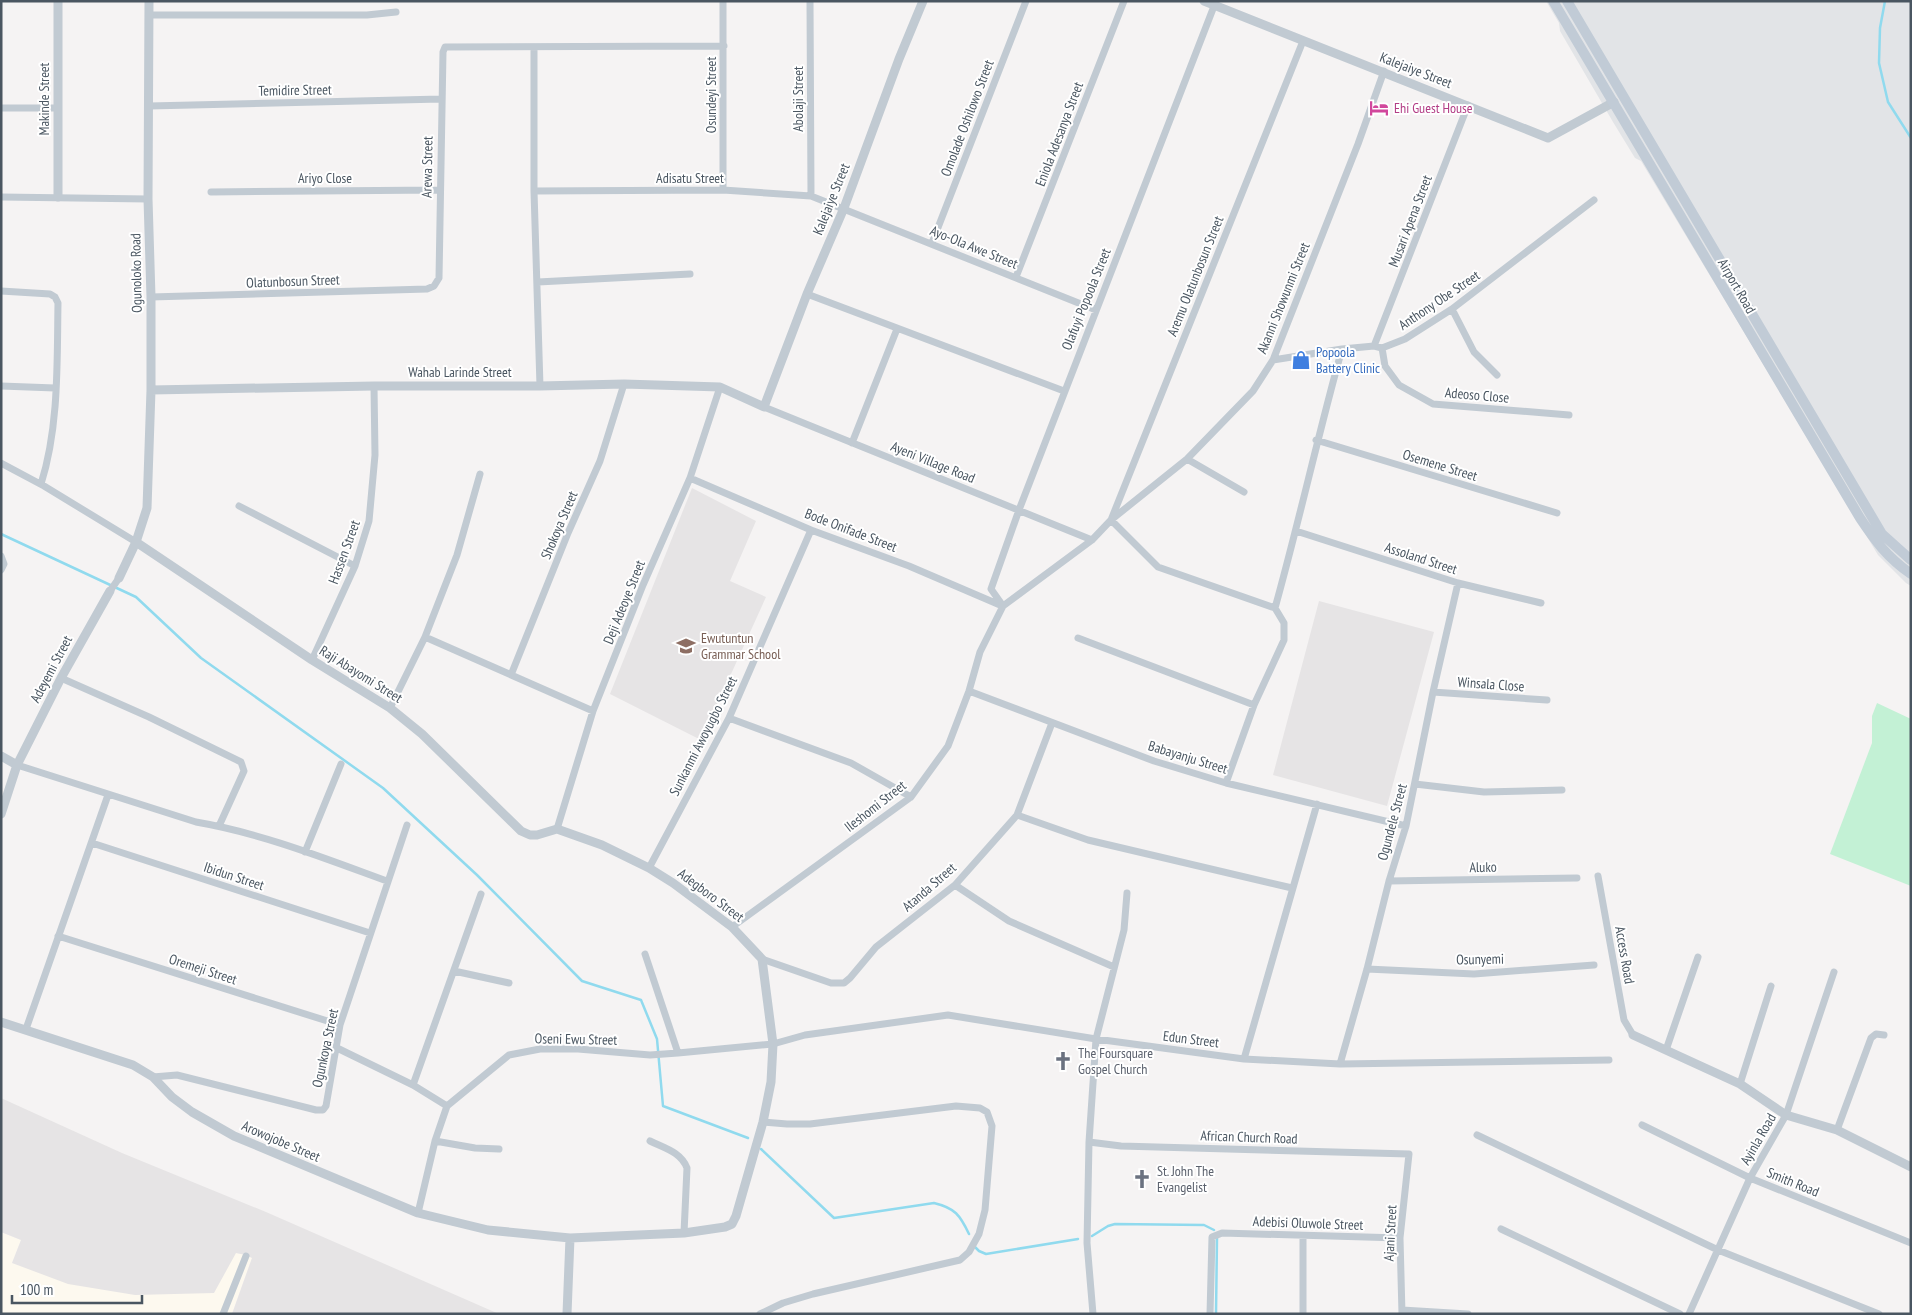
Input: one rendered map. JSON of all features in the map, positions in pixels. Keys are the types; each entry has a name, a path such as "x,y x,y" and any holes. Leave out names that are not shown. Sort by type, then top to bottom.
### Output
{"main road":[{"name":"Airport Road","path":"1553,1 1860,518 1878,545 1898,565 1911,574"},
{"name":"Airport Road","path":"1567,1 1882,534 1911,560"}],"street":[{"name":"Makinde Street","path":"58,1 58,197"},
{"name":"Ogunoloko Road","path":"136,542 147,508 151,390 148,199 149,1"},
{"name":"Osundeyi Street","path":"723,1 723,190"},
{"name":"Abolaji Street","path":"810,1 811,196"},
{"name":"Kalejaiye Street","path":"764,407 807,294 844,208 899,59 924,1"},
{"name":"Omolade Oshilowo Street","path":"932,243 1026,1"},
{"name":"Eniola Adesanya Street","path":"1016,277 1124,1"},
{"name":"Kalejaiye Street","path":"1204,1 1215,3 1303,41 1384,71 1548,138 1614,102"},
{"name":"Olafuyi Popoola Street","path":"1003,606 991,589 1018,510 1215,3"},
{"path":"149,15 366,15 393,12"},
{"name":"Aremu Olatunbosun Street","path":"1111,520 1303,41"},
{"path":"540,386 534,191 534,47 724,46"},
{"name":"Arewa Street","path":"434,286 439,278 441,99 443,52 445,47 534,47"},
{"name":"Akanni Showunmi Street","path":"1003,606 1092,540 1111,520 1187,459 1253,391 1274,360 1329,214 1358,144 1384,71"},
{"name":"Temidire Street","path":"149,106 441,99"},
{"name":"Musari Apena Street","path":"1378,347 1468,105"},
{"path":"1,108 57,108"},
{"name":"Ariyo Close","path":"211,192 439,190"},
{"name":"Adisatu Street","path":"534,191 723,190 811,196 844,208"},
{"path":"1,197 148,199"},
{"name":"Anthony Obe Street","path":"1274,360 1342,349 1378,347 1405,339 1452,309 1594,200"},
{"name":"Ayo-Ola Awe Street","path":"844,208 1096,310"},
{"path":"538,282 690,274"},
{"name":"Olatunbosun Street","path":"151,297 427,290 434,286"},
{"path":"1,291 50,294 58,302 52,437 47,465 41,484"},
{"path":"807,294 1064,391"},
{"path":"1452,309 1474,352 1497,375"},
{"path":"852,443 897,329"},
{"name":"Adeoso Close","path":"1378,347 1386,366 1399,385 1433,404 1569,415"},
{"path":"1275,608 1296,531 1316,440 1342,349"},
{"name":"Wahab Larinde Street","path":"151,390 624,384 720,387 764,407"},
{"name":"Shokoya Street","path":"511,675 568,533 600,461 624,384"},
{"path":"1,386 55,388"},
{"name":"Hassen Street","path":"312,660 355,566 370,521 375,455 374,386"},
{"name":"Deji Adeoye Street","path":"557,829 593,711 643,585 690,478 720,387"},
{"name":"Ayeni Village Road","path":"764,407 1092,540"},
{"name":"Osemene Street","path":"1316,440 1556,513"},
{"path":"1187,459 1244,492"},
{"path":"1,463 41,484 136,542"},
{"path":"390,708 425,637 457,555 480,474"},
{"name":"Bode Onifade Street","path":"690,478 811,530 909,566 1003,606"},
{"path":"240,506 355,566"},
{"path":"1111,520 1158,567 1275,608 1284,623 1284,640 1254,705 1226,783"},
{"name":"Sunkanmi Awoyugbo Street","path":"649,868 729,718 811,530"},
{"name":"Assoland Street","path":"1296,531 1458,583 1541,603"},
{"name":"Adeyemi Street","path":"1,814 17,765 61,678 118,578 136,542"},
{"name":"Raji Abayomi Street","path":"136,542 312,660 390,708 422,734 521,831 530,835 537,835 557,829"},
{"path":"1,556 4,564 1,570"},
{"name":"Ogundele Street","path":"1340,1064 1367,969 1389,881 1406,826 1433,692 1458,583"},
{"name":"Ileshomi Street","path":"732,927 911,797 948,746 969,691 980,652 1003,606"},
{"path":"425,637 593,711"},
{"path":"1078,638 1254,705"},
{"path":"61,678 241,762 244,770 219,826"},
{"name":"Babayanju Street","path":"969,691 1154,761 1226,783 1406,826"},
{"name":"Winsala Close","path":"1433,692 1547,700"},
{"path":"729,718 851,763 911,797"},
{"name":"Atanda Street","path":"762,959 831,983 844,982 850,978 876,947 955,885 1016,816 1052,723"},
{"path":"1,756 17,765 108,795 305,852 387,881"},
{"path":"305,852 341,764"},
{"path":"1415,784 1484,792 1562,790"},
{"path":"26,1029 108,795"},
{"path":"1244,1059 1317,804"},
{"path":"1016,816 1088,840 1292,888"},
{"name":"Ogunkoya Street","path":"153,1076 178,1074 316,1110 323,1110 326,1106 340,1025 407,825"},
{"name":"Adegboro Street","path":"557,829 602,845 649,868 673,883 732,927 762,959"},
{"name":"Ibidun Street","path":"92,843 370,933"},
{"name":"Access Road","path":"1598,876 1624,1020 1633,1035"},
{"name":"Aluko","path":"1389,881 1577,878"},
{"path":"955,885 1009,922 1114,967"},
{"path":"1093,1314 1087,1242 1089,1142 1096,1040 1124,930 1127,893"},
{"path":"412,1085 481,894"},
{"name":"Oremeji Street","path":"58,936 340,1025"},
{"path":"645,954 678,1053"},
{"path":"1666,1050 1698,957"},
{"path":"762,959 773,1044 771,1082 763,1122 810,1124 907,1111 970,1106 980,1108 986,1112 992,1126 985,1210 979,1234 969,1252 960,1260 814,1294 783,1303 762,1313"},
{"name":"Osunyemi","path":"1367,969 1474,974 1594,965"},
{"path":"454,971 509,983"},
{"name":"Ayinla Road","path":"1689,1314 1750,1178 1786,1115 1834,972"},
{"path":"1740,1084 1772,986"},
{"name":"Edun Street","path":"773,1044 804,1035 948,1015 1096,1040 1244,1059 1340,1064 1610,1060"},
{"name":"Arowojobe Street","path":"1,1022 133,1066 153,1076 172,1097 185,1107 234,1136 418,1213 488,1230 570,1238 684,1233 732,1224 736,1216 763,1122"},
{"path":"1837,1130 1871,1038 1876,1034 1884,1035"},
{"path":"1633,1035 1740,1084 1786,1115 1837,1130 1911,1167"},
{"name":"Oseni Ewu Street","path":"447,1106 509,1055 540,1048 650,1055 773,1044"},
{"path":"337,1048 412,1085 447,1106 435,1141 418,1213"},
{"name":"Smith Road","path":"1642,1126 1750,1178 1911,1243"},
{"path":"1477,1135 1718,1250 1879,1314"},
{"path":"435,1141 475,1148 500,1149"},
{"path":"650,1141 684,1159 687,1168 684,1233"},
{"name":"African Church Road","path":"1089,1142 1121,1146 1409,1154"},
{"name":"Ajani Street","path":"1402,1312 1400,1238 1409,1154"},
{"path":"1501,1229 1680,1314"},
{"name":"Adebisi Oluwole Street","path":"1210,1314 1212,1237 1222,1233 1400,1238"},
{"path":"1303,1236 1303,1314"},
{"path":"567,1314 570,1238"},
{"path":"223,1314 246,1256"},
{"path":"1402,1312 1468,1314"}],"shaded area":[{"path":"1546,1 1911,1 1911,586 1878,555 1641,161 1635,158 1613,122 1560,31 1559,23"},
{"name":"Ewutuntun Grammar School","path":"692,488 756,521 730,581 766,597 701,740 610,694"},
{"path":"1319,601 1434,632 1387,806 1273,775"},
{"path":"1,1098 122,1153 266,1212 499,1314 232,1314 252,1258 236,1253 214,1293 135,1295 68,1284 12,1263 21,1240 1,1232"},
{"path":"1,1232 21,1240 12,1263 22,1266 236,1253 252,1258 232,1314 1,1314"}],"green space":[{"path":"1877,703 1911,719 1911,886 1830,854 1872,743 1872,716"}],"waterway":[{"path":"1885,1 1880,28 1879,63 1888,102 1911,138"},
{"path":"1,534 136,597 201,658 383,788 477,875 582,981 641,1000 657,1039 663,1106 748,1138"},
{"path":"761,1149 834,1218 934,1203 947,1207 956,1213 969,1234"},
{"path":"1092,1236 1115,1224 1204,1225 1214,1230"},
{"path":"1216,1314 1217,1238"},
{"path":"975,1247 986,1254 1078,1239"}],"place":[{"name":"Ehi Guest House","path":"1379,108"},
{"name":"Popoola Battery Clinic","path":"1301,360"},
{"name":"Ewutuntun Grammar School","path":"686,646"},
{"name":"The Foursquare Gospel Church","path":"1063,1061"},
{"name":"St. John The Evangelist","path":"1142,1179"}]}
